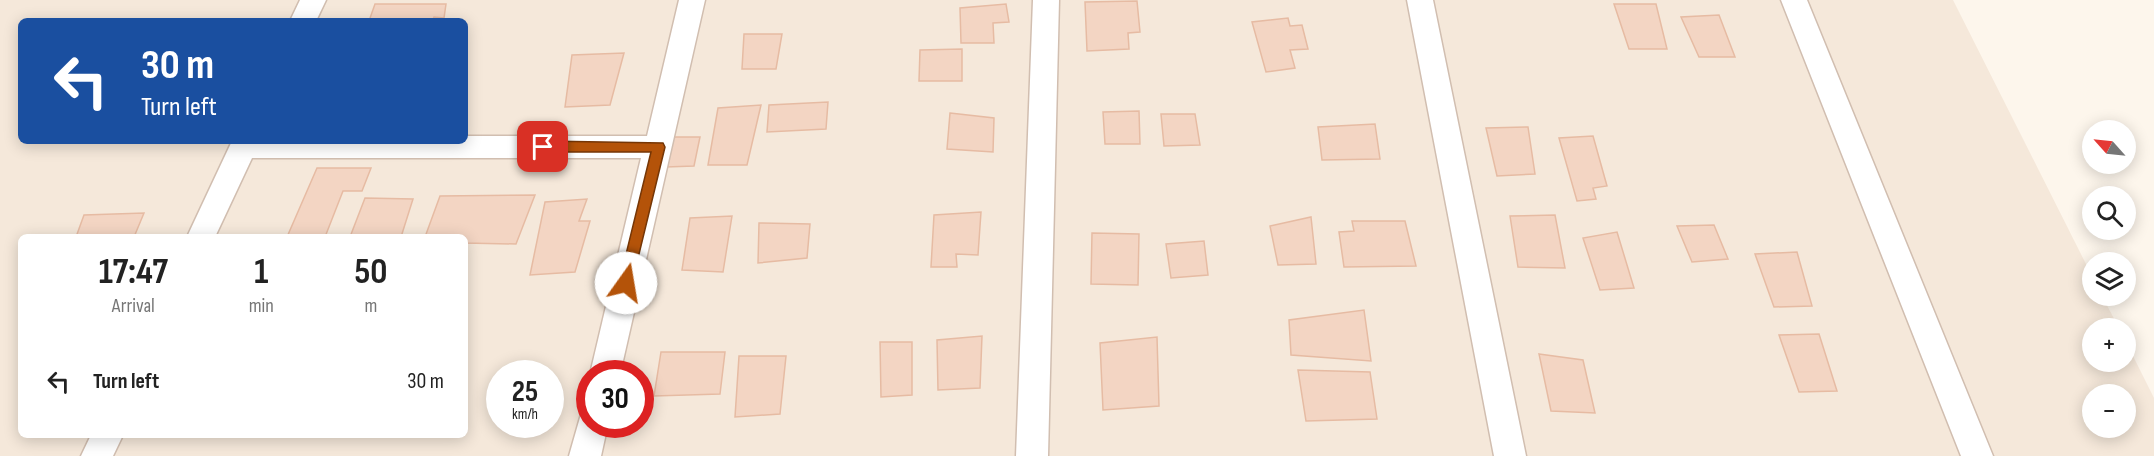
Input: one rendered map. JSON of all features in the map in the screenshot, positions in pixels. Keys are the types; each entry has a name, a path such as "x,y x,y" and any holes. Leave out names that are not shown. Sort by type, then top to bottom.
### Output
{"street":[{"path":"304,18 313,0"},
{"path":"607,360 692,0"},
{"path":"1032,456 1046,0"},
{"path":"1420,0 1510,456"},
{"path":"1794,0 1977,456"},
{"path":"202,234 245,144 659,147"},
{"path":"97,456 106,438"},
{"path":"585,456 589,438"}],"shaded area":[{"path":"0,0 1953,0 2082,256 2082,306 2107,306 2114,318 2082,318 2082,372 2136,372 2136,362 2154,398 2154,456 0,456"}],"building":[{"path":"1137,1 1140,32 1128,33 1129,49 1087,51 1085,2"},
{"path":"375,4 446,4 444,18 370,18"},
{"path":"1006,4 1009,22 993,23 994,43 961,43 960,8"},
{"path":"1614,4 1656,4 1667,49 1629,49"},
{"path":"1719,15 1735,57 1699,57 1681,17"},
{"path":"1288,18 1290,26 1302,25 1308,49 1290,50 1295,68 1266,72 1252,22"},
{"path":"744,34 782,34 776,69 742,69"},
{"path":"962,49 962,81 919,81 920,50"},
{"path":"624,53 610,105 565,107 572,55"},
{"path":"828,102 826,129 767,132 769,105"},
{"path":"761,105 747,165 708,165 718,108"},
{"path":"1139,111 1140,144 1105,144 1103,112"},
{"path":"950,113 994,118 993,152 947,149"},
{"path":"1161,114 1195,114 1200,145 1164,146"},
{"path":"1375,124 1380,159 1322,160 1318,127"},
{"path":"1528,127 1535,174 1497,176 1486,128"},
{"path":"1593,136 1607,186 1593,188 1596,199 1577,201 1559,138"},
{"path":"671,137 700,137 694,166 666,167"},
{"path":"317,168 371,168 362,191 343,191 326,234 288,234"},
{"path":"535,195 516,244 468,243 468,234 426,234 440,196"},
{"path":"365,198 413,199 402,234 351,234"},
{"path":"587,199 579,221 590,221 575,272 530,275 545,202"},
{"path":"981,212 978,255 956,254 957,267 931,267 934,215"},
{"path":"144,213 135,234 77,234 84,215"},
{"path":"1555,215 1565,268 1518,267 1510,216"},
{"path":"732,216 723,272 682,270 690,218"},
{"path":"1311,217 1316,264 1278,265 1270,226"},
{"path":"1352,221 1405,221 1416,266 1344,267 1339,232 1354,231"},
{"path":"759,223 810,224 807,258 758,263"},
{"path":"1714,225 1728,259 1692,262 1677,226"},
{"path":"1617,232 1634,288 1600,290 1583,238"},
{"path":"1092,233 1139,234 1138,285 1091,284"},
{"path":"1204,241 1208,275 1171,278 1166,244"},
{"path":"1797,252 1812,306 1774,307 1755,254"},
{"path":"1364,310 1371,361 1291,355 1289,320"},
{"path":"1819,334 1837,391 1799,392 1779,335"},
{"path":"982,336 980,388 938,390 937,340"},
{"path":"1157,337 1159,406 1103,410 1100,343"},
{"path":"880,342 912,342 912,395 881,397"},
{"path":"661,352 725,352 720,394 654,396"},
{"path":"1539,354 1583,360 1595,413 1551,411"},
{"path":"739,356 786,356 780,414 735,417"},
{"path":"1298,370 1370,372 1377,419 1306,421"}],"route":[{"path":"543,147 659,147 626,283"}]}
